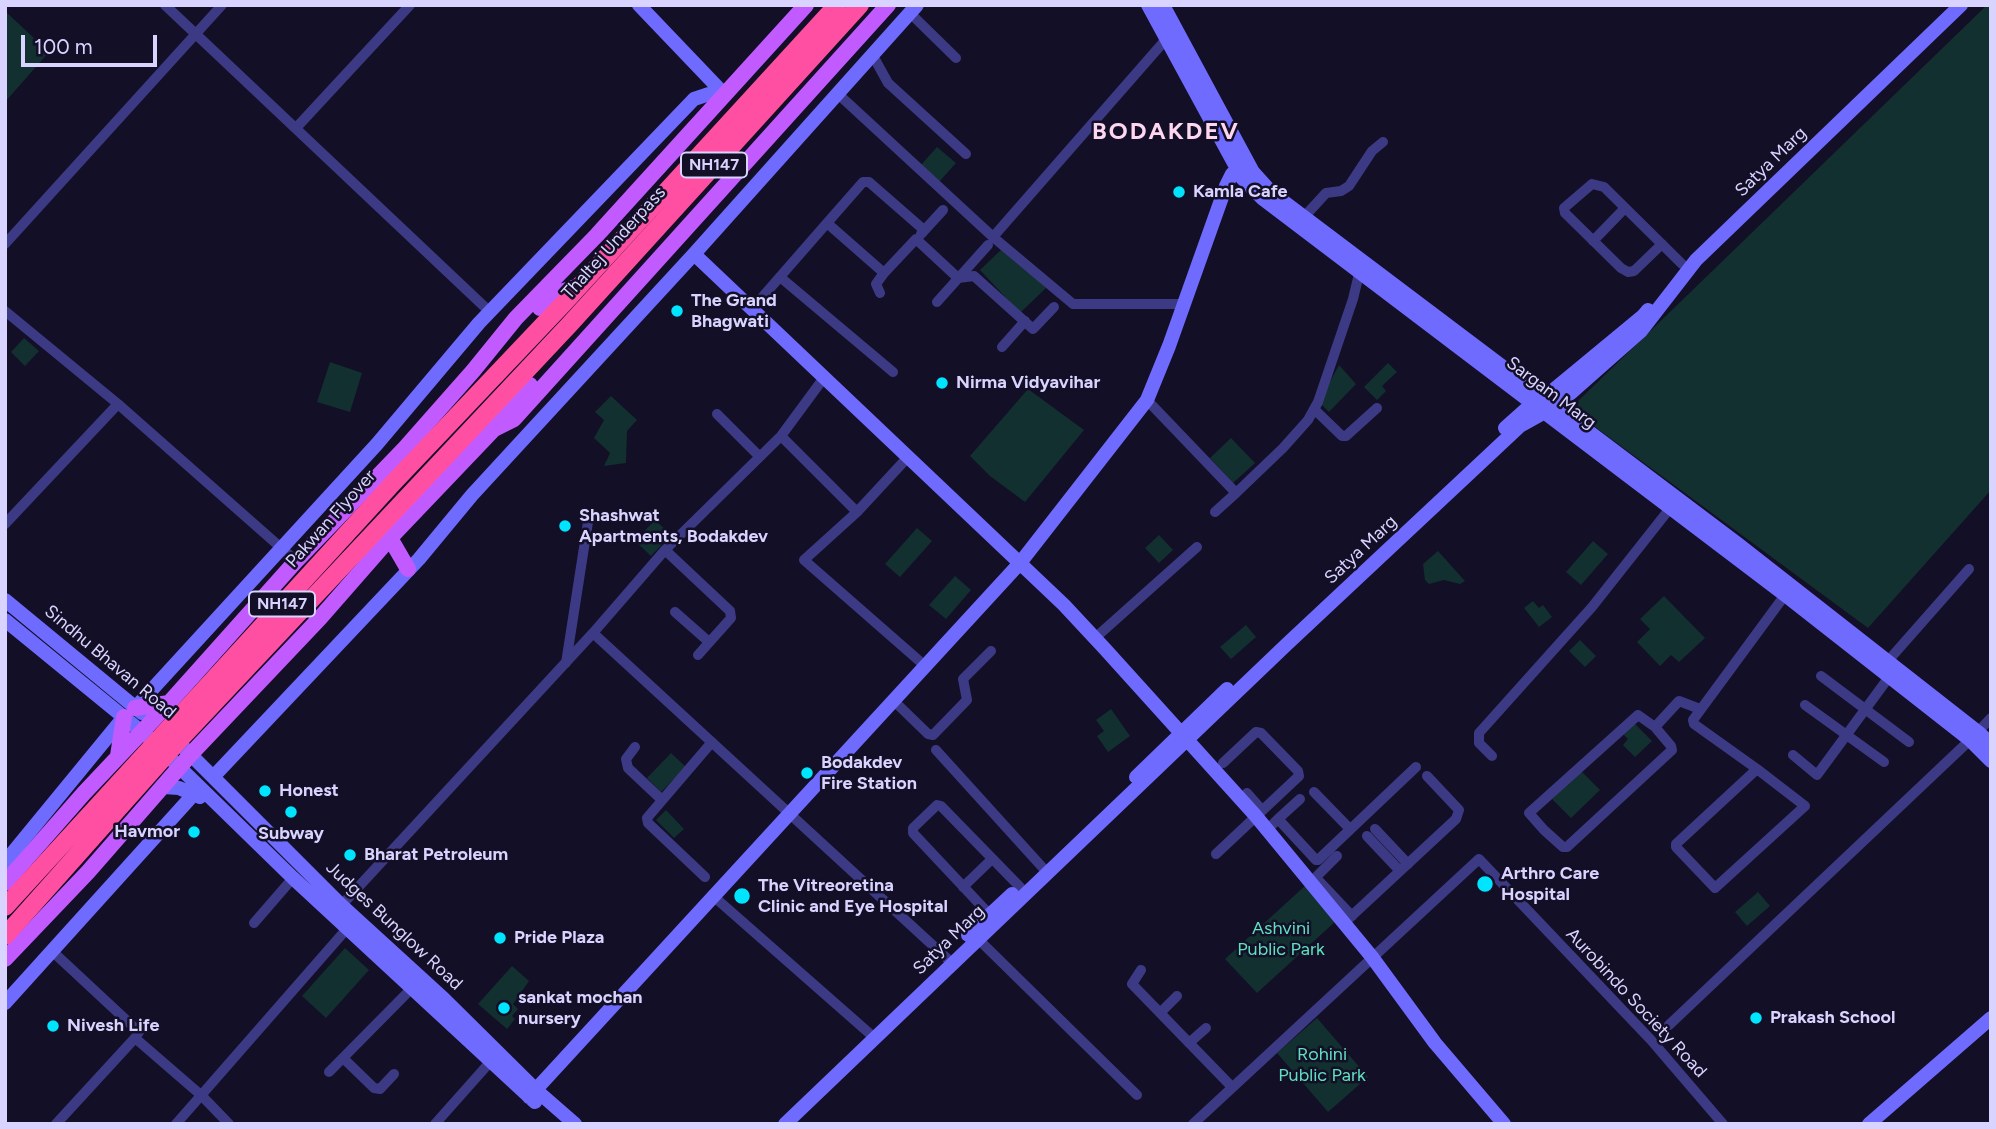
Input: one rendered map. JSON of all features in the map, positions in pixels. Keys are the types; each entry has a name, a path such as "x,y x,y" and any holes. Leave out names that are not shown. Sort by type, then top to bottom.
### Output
{"highway":[{"name":"Thaltej Underpass","path":"579,286 837,5"},
{"name":"Thaltej Underpass","path":"570,324 860,5"},
{"name":"Pakwan Flyover","path":"5,907 393,482 579,286"},
{"name":"NH147","path":"5,936 210,708 570,324"}],"main road":[{"path":"639,5 726,95"},
{"path":"5,883 296,561 405,448 516,318 597,235 806,5"},
{"path":"494,429 514,419 888,5"},
{"name":"Sargam Marg","path":"1148,5 1172,35 1242,165 1242,178 1263,199 1359,274 1639,471 1749,552 1888,662 1974,736 1991,761"},
{"name":"Sargam Marg","path":"1163,5 1172,35"},
{"name":"Satya Marg","path":"1545,404 1641,331 1696,260 1737,214 1947,5"},
{"name":"Satya Marg","path":"774,1124 804,1101 949,960 989,914 1643,316 1692,250 1737,214 1961,5"},
{"path":"214,776 408,569 480,485 694,254 913,9"},
{"path":"5,862 130,713 382,438 490,312 694,99 709,94 726,95"},
{"path":"532,1093 789,812 838,764 924,665 1020,563 1147,400 1226,186 1242,165"},
{"name":"Sargam Marg","path":"1242,165 1253,172 1271,192 1545,404 1671,508 1889,677 1974,736 1991,744"},
{"path":"694,254 1020,563 1095,638 1258,813 1267,830 1299,869 1348,919 1372,957 1435,1043 1500,1122"},
{"path":"477,366 508,342 554,294 579,286"},
{"path":"5,959 88,872 179,767 390,538 494,429 506,410 569,341 570,324"},
{"path":"390,538 408,569"},
{"name":"Sindhu Bhavan Road","path":"5,600 130,713"},
{"name":"Sindhu Bhavan Road","path":"5,620 147,726 191,754"},
{"path":"194,674 236,708"},
{"path":"130,713 169,703"},
{"path":"118,757 130,713"},
{"name":"Sindhu Bhavan Road","path":"147,726 179,767"},
{"name":"Satya Marg","path":"785,1124 869,1033 949,960 978,939 1184,736"},
{"name":"Judges Bunglow Road","path":"191,754 337,910"},
{"name":"Judges Bunglow Road","path":"179,767 293,878 337,910 444,999 560,1124"},
{"path":"163,787 211,799"},
{"path":"5,1003 193,795"},
{"name":"Judges Bunglow Road","path":"352,923 412,988 491,1061 575,1124"},
{"path":"1870,1124 1991,1018"}],"street":[{"path":"165,5 490,312"},
{"path":"5,244 222,5"},
{"path":"296,128 410,5"},
{"path":"913,9 957,58"},
{"path":"937,302 1172,35"},
{"path":"872,54 888,83 966,154"},
{"path":"837,93 991,241 1073,304 1184,304"},
{"path":"1304,217 1326,193 1341,191 1349,186 1372,151 1382,142"},
{"path":"751,310 863,182 869,182 924,230"},
{"path":"1662,244 1634,271 1628,272 1593,241 1565,213 1564,208 1592,184 1604,187 1625,208 1662,244 1682,264"},
{"path":"1593,241 1625,208"},
{"path":"880,293 876,284 884,273 943,210"},
{"path":"827,223 884,273"},
{"path":"916,239 958,278"},
{"path":"1215,512 1283,448 1308,420 1353,299 1359,274"},
{"path":"779,276 893,372"},
{"path":"958,278 974,276 1033,329 1054,307"},
{"path":"5,311 118,404 296,561"},
{"path":"1002,347 1025,321"},
{"path":"337,910 593,634 665,550 781,436 823,379"},
{"path":"1147,400 1236,492"},
{"path":"5,524 118,404"},
{"path":"1314,409 1342,436 1346,436 1377,408"},
{"path":"717,414 759,456"},
{"path":"781,436 857,512"},
{"path":"908,457 857,512 804,560 924,665"},
{"path":"1492,756 1479,743 1479,733 1592,607 1671,508"},
{"path":"566,663 588,522"},
{"path":"1095,638 1197,547"},
{"path":"665,550 730,611 731,618 698,655"},
{"path":"1888,662 1969,569"},
{"path":"1757,769 1676,844 1715,888 1805,807 1757,769 1694,724 1693,720 1785,595"},
{"path":"675,612 709,642"},
{"path":"593,634 949,960"},
{"path":"894,701 928,734 933,735 967,700 963,679 991,651"},
{"path":"1821,676 1909,742"},
{"path":"1793,755 1817,775 1889,677"},
{"path":"1655,727 1679,701 1700,709"},
{"path":"1805,705 1884,761"},
{"path":"1640,715 1655,727 1672,750 1567,847 1561,846 1530,815 1564,779 1637,716 1640,715"},
{"path":"1669,1025 1991,718"},
{"path":"1216,854 1299,776 1298,771 1261,733 1256,732 1223,762"},
{"path":"705,877 648,823 649,814 712,742"},
{"path":"635,747 626,759 628,768 662,800"},
{"path":"936,750 1043,867"},
{"path":"1278,819 1313,857 1318,859 1416,767"},
{"path":"1348,919 1456,819 1459,810 1427,776"},
{"path":"1314,792 1350,829"},
{"path":"1247,793 1258,813"},
{"path":"1267,830 1300,799"},
{"path":"989,914 913,833 913,828 937,805 1020,887"},
{"path":"1371,833 1404,867"},
{"path":"1322,891 1317,876 1337,856"},
{"path":"1299,869 1313,857"},
{"path":"963,887 992,859"},
{"name":"Aurobindo Society Road","path":"1372,957 1479,859 1651,1040 1723,1124"},
{"path":"254,923 293,878"},
{"path":"712,895 869,1033"},
{"path":"176,1124 352,923"},
{"path":"978,939 1137,1096"},
{"path":"52,951 139,1032 56,1124"},
{"path":"1193,1124 1372,957"},
{"path":"1141,970 1132,984 1232,1087"},
{"path":"329,1072 412,988"},
{"path":"1160,1013 1177,996"},
{"path":"1189,1043 1206,1028"},
{"path":"135,1038 202,1096 229,1124"},
{"path":"343,1058 374,1088 380,1089 394,1074"},
{"path":"435,1124 491,1061"}],"green space":[{"path":"1987,5 1991,5 1991,490 1868,628 1587,421 1577,410 1578,401"},
{"path":"5,11 49,52 5,102"},
{"path":"937,147 956,163 939,182 920,166"},
{"path":"1005,246 1046,288 1020,313 980,270"},
{"path":"24,338 39,351 25,366 11,352"},
{"path":"330,362 362,373 350,412 317,402"},
{"path":"1388,363 1397,372 1382,386 1386,391 1377,400 1364,387"},
{"path":"1339,365 1356,384 1329,412 1319,402"},
{"path":"1028,389 1084,430 1025,502 990,476 970,456"},
{"path":"611,396 637,420 627,431 626,463 604,466 610,453 594,438 604,420 595,412"},
{"path":"1231,438 1255,463 1233,483 1210,458"},
{"path":"655,520 671,535 651,556 635,541"},
{"path":"917,528 932,541 900,577 885,564"},
{"path":"1159,535 1173,550 1159,563 1145,548"},
{"path":"1593,541 1608,554 1581,585 1566,572"},
{"path":"1438,551 1465,581 1460,584 1444,580 1429,584 1425,580 1423,564"},
{"path":"955,576 971,590 946,619 929,605"},
{"path":"1664,596 1705,638 1679,662 1671,655 1660,666 1637,642 1650,629 1640,619"},
{"path":"1533,601 1539,608 1543,605 1552,617 1539,627 1524,608"},
{"path":"1246,625 1256,637 1231,659 1220,647"},
{"path":"1580,640 1596,656 1585,667 1569,651"},
{"path":"1111,709 1130,736 1108,752 1097,736 1104,731 1096,720"},
{"path":"1634,723 1652,741 1635,757 1623,745 1628,739 1623,734"},
{"path":"671,753 686,767 661,792 647,778"},
{"path":"1580,770 1600,790 1571,818 1552,799"},
{"path":"666,810 684,829 674,838 656,820"},
{"name":"Ashvini Public Park","path":"1307,884 1337,920 1257,993 1225,959"},
{"path":"1758,892 1770,906 1747,926 1735,912"},
{"path":"345,948 369,970 326,1018 302,996"},
{"path":"512,966 529,981 513,1004 518,1009 512,1016 515,1019 507,1029 478,1004"},
{"name":"Rohini Public Park","path":"1317,1018 1368,1077 1328,1112 1277,1053"}],"place":[{"name":"Kamla Cafe","path":"1179,192"},
{"name":"The Grand Bhagwati","path":"677,311"},
{"name":"Nirma Vidyavihar","path":"942,383"},
{"name":"Shashwat Apartments, Bodakdev","path":"565,526"},
{"name":"Bodakdev Fire Station","path":"807,773"},
{"name":"Honest","path":"265,791"},
{"name":"Subway","path":"291,812"},
{"name":"Havmor","path":"194,832"},
{"name":"Bharat Petroleum","path":"350,855"},
{"name":"Arthro Care Hospital","path":"1485,884"},
{"name":"The Vitreoretina Clinic and Eye Hospital","path":"742,896"},
{"name":"Pride Plaza","path":"500,938"},
{"name":"sankat mochan nursery","path":"504,1008"},
{"name":"Prakash School","path":"1756,1018"},
{"name":"Nivesh Life","path":"53,1026"}],"district":[{"name":"BODAKDEV","path":"1166,132"}]}
